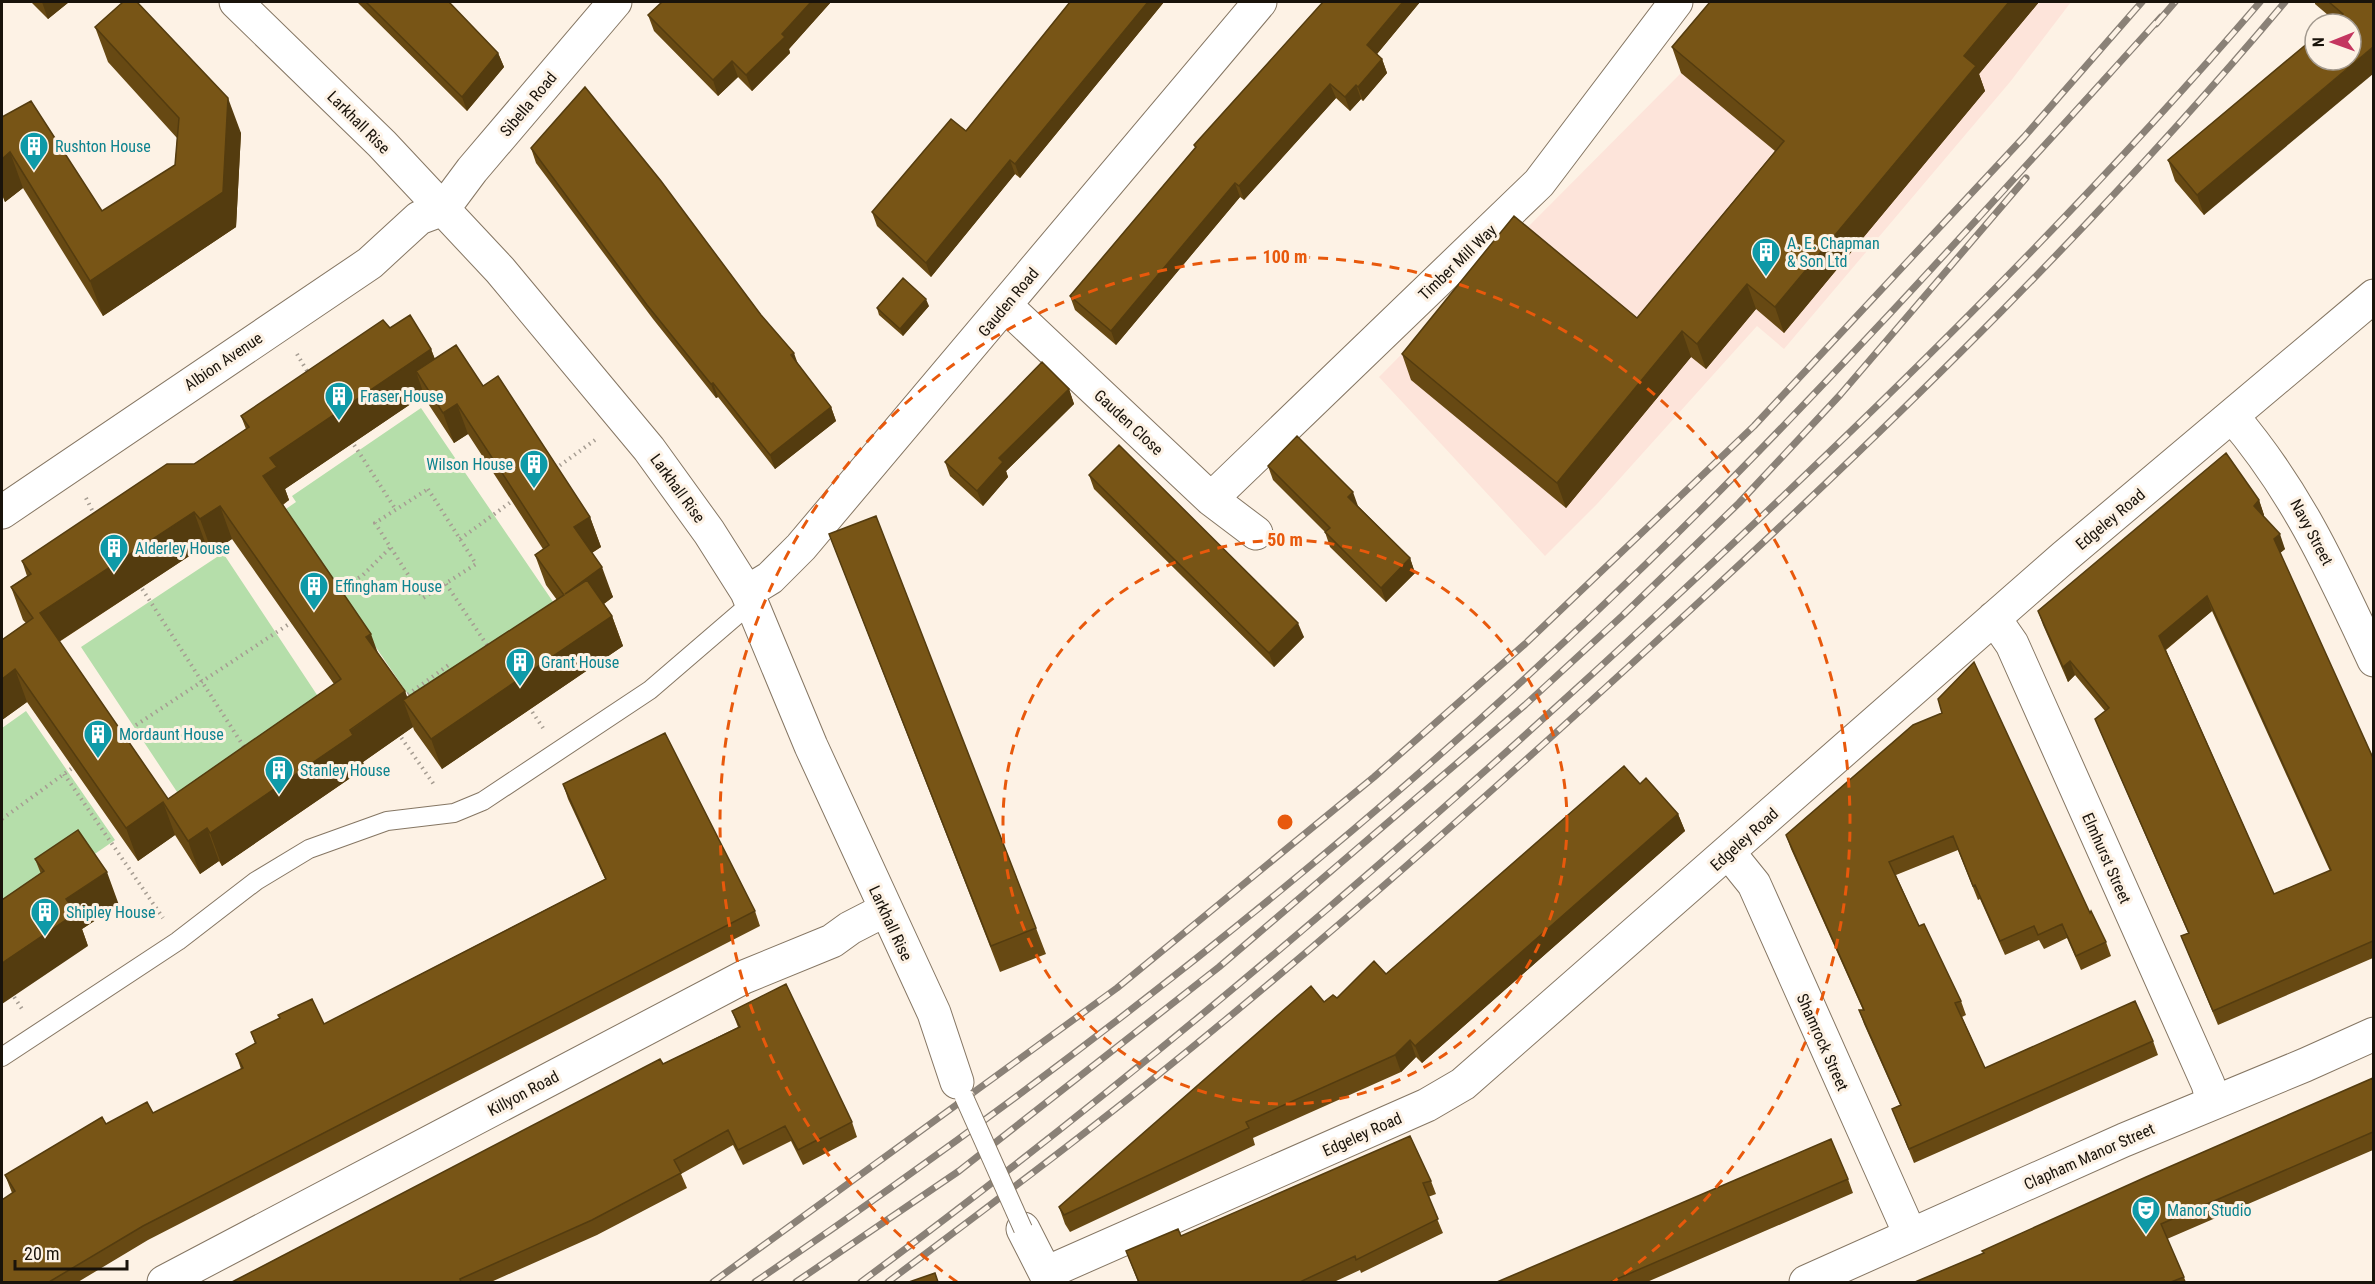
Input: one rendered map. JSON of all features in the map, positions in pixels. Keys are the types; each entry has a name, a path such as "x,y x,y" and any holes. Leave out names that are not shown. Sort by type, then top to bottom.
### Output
{"street":[{"name":"Larkhall Rise","path":"236,2 382,144 500,270 649,449 709,532 748,598 885,910 937,1022 960,1090"},
{"name":"Sibella Road","path":"443,209 472,170 615,2"},
{"name":"Gauden Road","path":"748,598 801,547 1260,2"},
{"name":"Timber Mill Way","path":"1211,499 1539,183 1676,2"},
{"name":"Albion Avenue","path":"2,512 370,263 419,218 443,209"},
{"name":"Edgeley Road","path":"1048,1278 1447,1095 1478,1074 1994,618 2373,296"},
{"name":"Gauden Close","path":"1005,306 1211,499 1256,533"},
{"name":"Navy Street","path":"2232,416 2291,493 2325,554 2373,658"},
{"name":"Elmhurst Street","path":"1994,618 2012,644 2208,1084 2213,1102"},
{"name":"Shamrock Street","path":"1729,853 1754,884 1910,1234"},
{"name":"Killyon Road","path":"164,1282 744,977 832,941 850,928 885,910"},
{"name":"Clapham Manor Street","path":"1806,1282 1910,1234 2373,1034"},
{"path":"1023,1229 1048,1278"}],"lane":[{"path":"2,1057 178,941 256,881 309,849 387,821 454,813 483,801 650,690 748,598"},
{"path":"960,1090 1023,1229"}],"path":[{"path":"284,320 298,356 316,385"},
{"path":"347,433 396,510"},
{"path":"551,472 597,439"},
{"path":"81,459 86,503 99,523"},
{"path":"428,489 460,539 476,564 423,598 375,523 428,489"},
{"path":"460,539 524,492"},
{"path":"334,593 363,574 391,547"},
{"path":"138,582 252,760"},
{"path":"446,584 493,653"},
{"path":"113,741 297,619"},
{"path":"393,705 450,664"},
{"path":"526,702 559,751"},
{"path":"396,731 454,813"},
{"path":"2,819 83,760"},
{"path":"63,774 178,941"}],"shaded area":[{"path":"1733,2 2071,2 2010,82 1784,349 1757,326 1597,504 1545,556 1379,377 1681,73"}],"green space":[{"path":"421,408 562,615 420,712 283,511 296,502 292,496"},
{"path":"223,553 329,713 187,807 81,647"},
{"path":"26,711 115,840 2,918 2,728"}],"building":[{"path":"123,2 137,2 228,98 223,192 90,281 10,152 2,159 2,117 31,101 102,211 175,165 179,118 95,27"},
{"path":"366,2 449,2 498,53 462,97"},
{"path":"662,2 811,2 782,34 785,37 746,75 732,61 713,80 648,15"},
{"path":"1070,2 1148,2 1015,164 1010,160 926,263 872,212 951,119 966,131"},
{"path":"1323,2 1403,2 1367,45 1382,59 1358,87 1356,85 1345,97 1330,84 1239,186 1235,183 1111,331 1070,296 1196,147 1194,145"},
{"path":"1710,2 2009,2 1964,56 1976,66 1775,307 1747,284 1697,344 1682,331 1557,483 1402,354 1514,216 1637,318 1784,141 1672,47"},
{"path":"2329,2 2373,2 2373,47 2363,55 2363,12 2341,12"},
{"path":"2303,47 2303,72 2343,72 2197,195 2168,160"},
{"path":"585,87 661,181 761,315 794,353 791,355 831,407 770,455 647,305 531,148"},
{"path":"903,278 926,299 900,329 877,308"},
{"path":"410,315 431,349 270,458 277,467 263,476 371,634 366,637 405,691 350,730 353,735 210,833 207,828 188,841 163,802 126,828 15,669 2,679 2,640 33,618 11,587 31,574 22,561 167,464 194,464 249,427 241,416 383,320 390,328","holes":["220,506 341,679 168,799 40,613 194,512 200,519"]},
{"path":"456,345 483,386 498,376 590,517 574,527 602,567 565,594 587,580 612,616 431,739 403,700 564,595 535,555 549,545 457,404 443,413 416,371"},
{"path":"1042,362 1069,389 999,458 1003,462 977,491 945,462"},
{"path":"1297,436 1353,492 1348,497 1410,558 1381,588 1325,532 1330,528 1268,466"},
{"path":"1119,445 1298,623 1269,653 1089,475"},
{"path":"2226,453 2259,500 2254,506 2280,534 2274,539 2373,758 2373,941 2213,1011 2181,936 2189,933 2095,719 2109,708 2070,661 2063,667 2038,611","holes":["2207,596 2331,870 2274,894 2159,636"]},
{"path":"876,516 1036,928 991,946 829,534"},
{"path":"1974,662 2090,913 2091,911 2106,942 2076,956 2062,924 2038,935 2034,926 2000,941 1975,885 1973,886 1953,836 1889,862 1919,926 1924,924 1961,1001 1955,1003 1985,1068 2135,1001 2153,1041 1909,1149 1892,1109 1901,1105 1859,1010 1864,1010 1786,835 1913,725 1942,713 1938,699"},
{"path":"665,733 755,911 143,1226 49,1282 2,1282 2,1200 15,1191 5,1175 102,1117 106,1124 147,1102 153,1113 243,1068 236,1054 256,1043 251,1032 280,1018 278,1015 312,999 324,1024 606,879 563,784"},
{"path":"1624,766 1640,784 1646,778 1678,814 1415,1046 1410,1040 1395,1055 1246,1122 1249,1128 1064,1215 1059,1207 1311,986 1324,1002 1333,995 1337,998 1374,961 1386,974"},
{"path":"78,830 107,872 66,899 76,913 2,963 2,900 44,871 35,859"},
{"path":"786,984 852,1122 798,1150 785,1126 738,1150 728,1130 674,1160 681,1173 592,1220 460,1279 461,1282 232,1282 660,1059 663,1064 740,1027 732,1011"},
{"path":"2373,1078 2373,1132 2161,1224 2184,1277 2171,1282 1915,1282 1984,1253 1982,1251 2146,1177"},
{"path":"1410,1136 1431,1181 1423,1183 1438,1219 1356,1260 1355,1256 1300,1282 1139,1282 1126,1251 1178,1229 1181,1236"},
{"path":"1831,1139 1848,1179 1610,1282 1497,1282"},
{"path":"935,1273 938,1282 909,1282"}],"railway":[{"path":"713,1282 1117,988 1374,777 1525,644 1754,426 2024,137 2142,2"},
{"path":"2156,24 2175,2"},
{"path":"861,1282 966,1203 1171,1040 1372,870 1568,696 1820,461 1971,313 2118,160 2260,2"},
{"path":"888,1282 1087,1131 1293,964 1498,785 1632,663 1852,458 2002,311 2146,159 2285,2"},
{"path":"755,1282 989,1117 1103,1031 1216,943 1435,759 1645,565 1778,432 1907,295 2161,17"},
{"path":"796,1282 959,1171 1219,967 1525,705 1622,616 1739,503 1840,395 2026,178"}],"place":[{"name":"Rushton House","path":"34,172"},
{"name":"A. E. Chapman & Son Ltd","path":"1766,278"},
{"name":"Fraser House","path":"339,422"},
{"name":"Wilson House","path":"534,490"},
{"name":"Alderley House","path":"114,574"},
{"name":"Effingham House","path":"314,612"},
{"name":"Grant House","path":"520,688"},
{"name":"Mordaunt House","path":"98,760"},
{"name":"Stanley House","path":"279,796"},
{"name":"Shipley House","path":"45,938"},
{"name":"Manor Studio","path":"2146,1236"}]}
